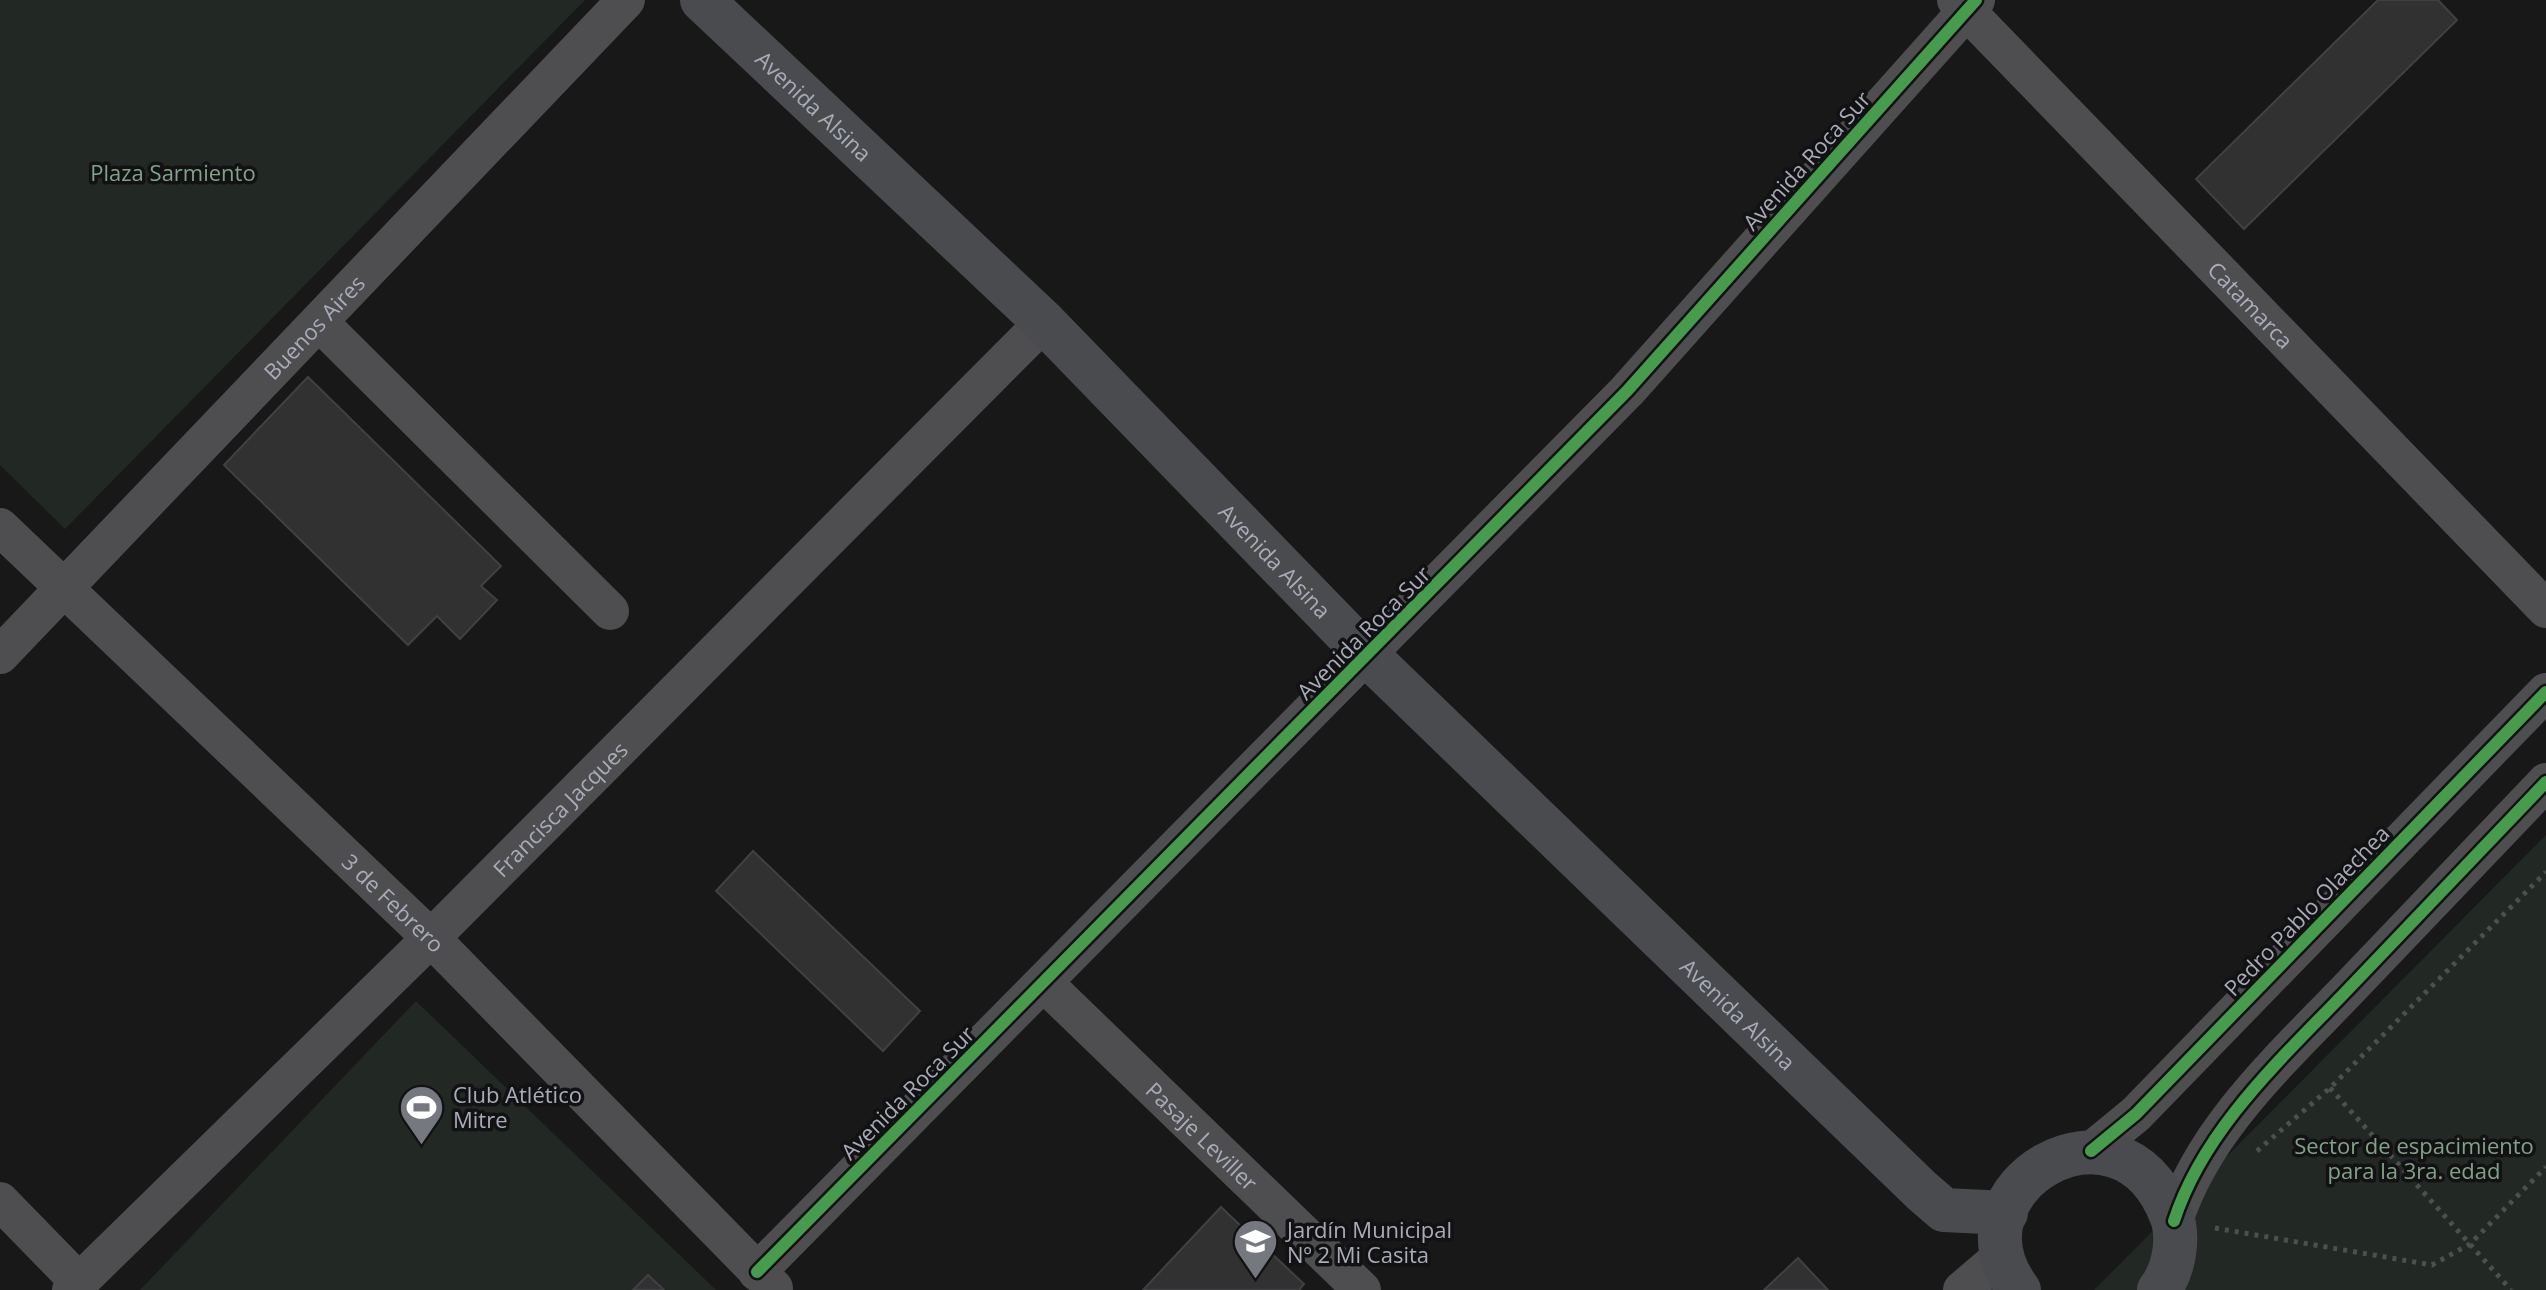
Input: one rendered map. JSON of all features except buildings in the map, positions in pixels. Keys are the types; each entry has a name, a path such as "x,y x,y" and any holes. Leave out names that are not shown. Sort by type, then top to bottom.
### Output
{"highway":[{"name":"Avenida Alsina","path":"702,0 1044,322 1368,656 1922,1191 1944,1210 2006,1213"},
{"path":"2010,1273 2001,1230 2021,1182 2041,1165 2064,1154 2091,1151 2119,1157 2144,1172 2163,1194 2174,1266"}],"street":[{"name":"Buenos Aires","path":"0,655 626,0"},
{"name":"Catamarca","path":"1966,3 2546,609"},
{"name":"Avenida Roca Sur","path":"767,1281 1044,983 1627,391 1966,3"},
{"path":"319,322 610,611"},
{"name":"Francisca Jacques","path":"75,1286 431,938 1044,322"},
{"name":"3 de Febrero","path":"0,527 431,938 767,1281"},
{"name":"Pedro Pablo Olaechea","path":"2091,1151 2136,1114 2546,692"},
{"path":"2174,1266 2186,1185 2223,1127 2284,1056 2546,782"},
{"name":"Pasaje Leviller","path":"1044,983 1362,1290"},
{"path":"0,1201 75,1286"},
{"path":"1962,1290 2010,1273"}],"path":[{"path":"2246,1160 2330,1088 2546,872"},
{"path":"2330,1088 2511,1290"},
{"path":"2174,1266 2432,1265 2470,1244 2546,1167"}],"green space":[{"name":"Plaza Sarmiento","path":"0,0 585,0 65,529 0,465"},
{"name":"Sector de espacimiento para la 3ra. edad","path":"2546,835 2546,1290 2094,1290"},
{"name":"Club Atlético Mitre","path":"416,1001 716,1290 140,1290"}],"cycle path":[{"path":"757,1272 1627,391 1976,0"},
{"path":"2091,1151 2136,1114 2546,692"},
{"path":"2174,1221 2206,1153 2251,1092 2546,782"}],"place":[{"name":"Club Atlético Mitre","path":"422,1146"},
{"name":"Jardín Municipal Nº 2 Mi Casita","path":"1256,1281"}]}
